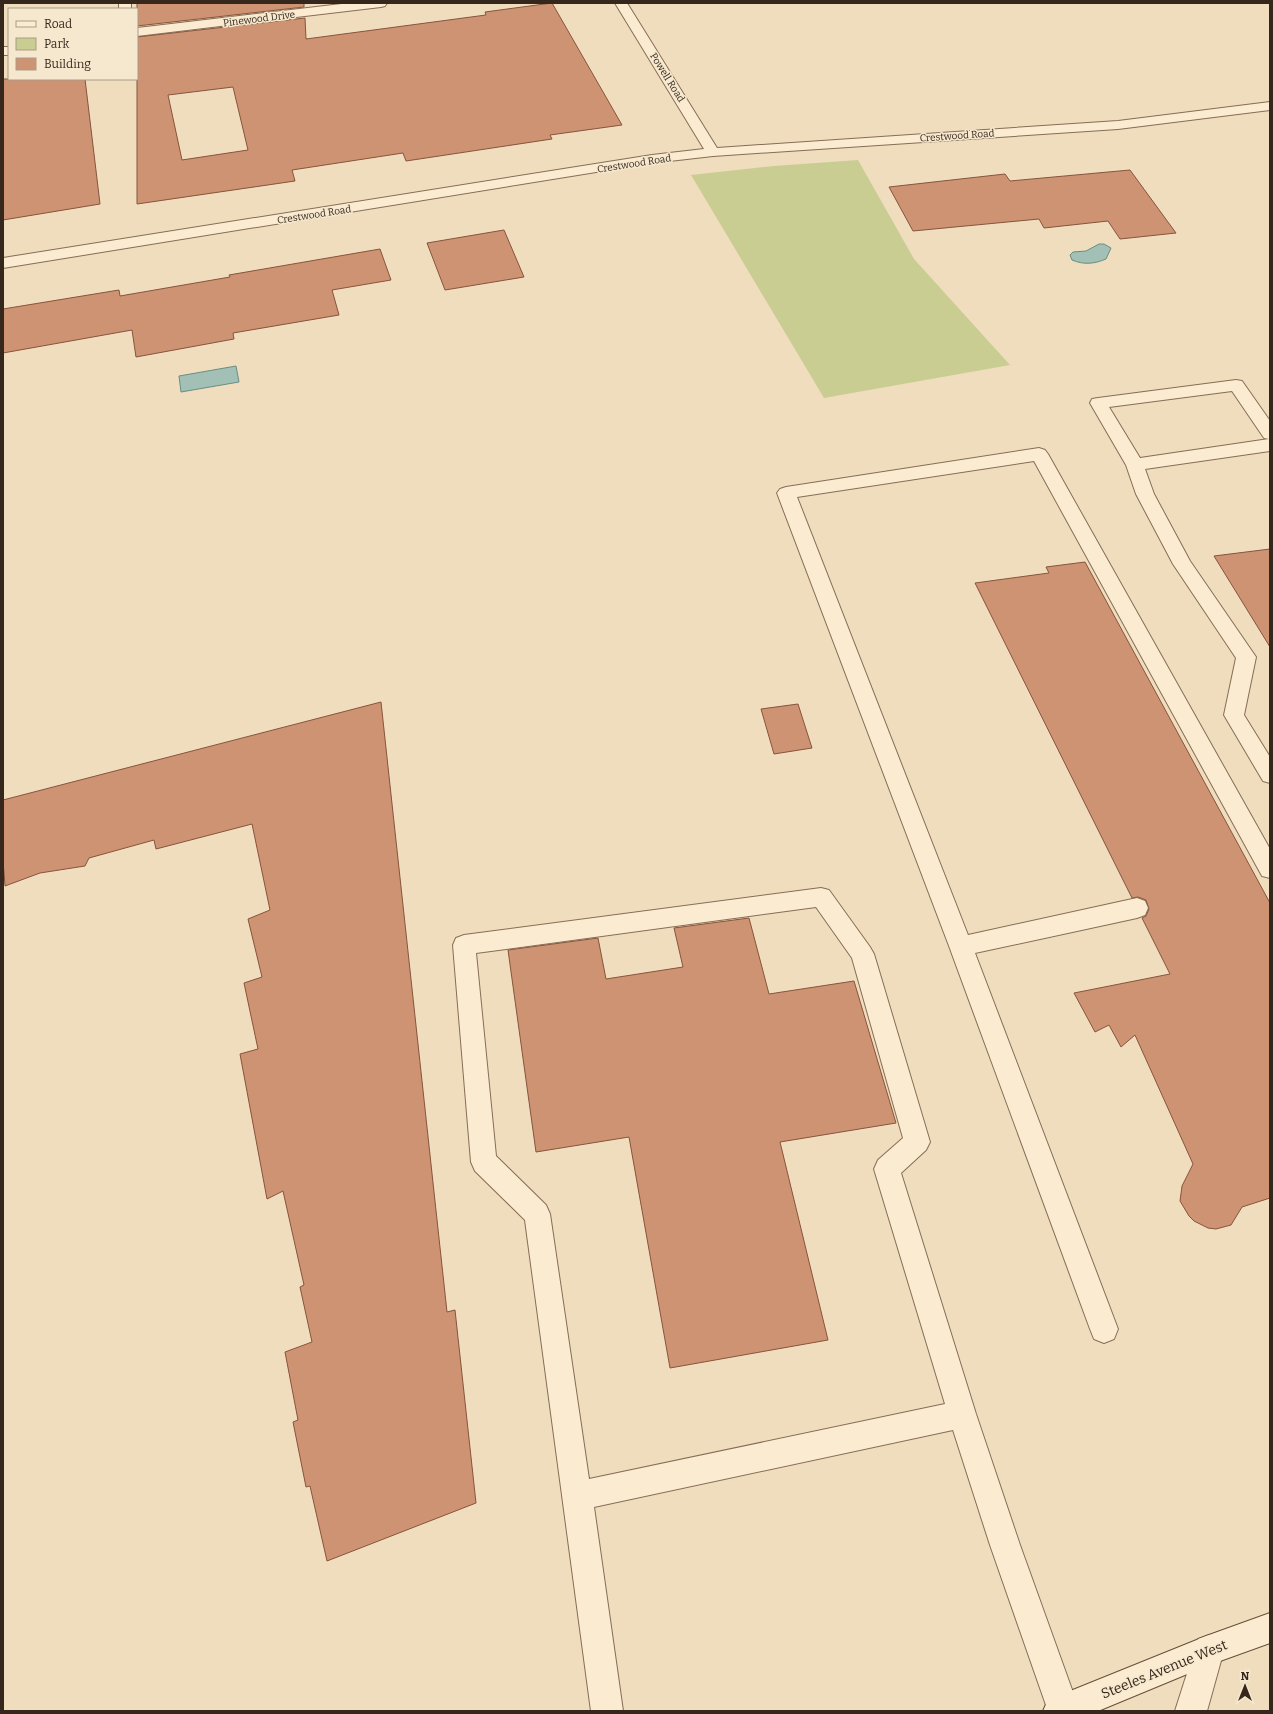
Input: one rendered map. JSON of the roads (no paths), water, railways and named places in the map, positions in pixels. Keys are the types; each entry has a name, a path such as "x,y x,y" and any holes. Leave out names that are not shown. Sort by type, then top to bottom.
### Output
{"street":[{"name":"Pinewood Drive","path":"138,32 381,3"},
{"name":"Powell Road","path":"621,3 713,152"},
{"name":"Crestwood Road","path":"3,263 652,159 713,152 1118,125 1270,106"},
{"path":"1270,434 1236,385 1098,403 1135,465 1145,494 1182,564 1246,658 1234,715 1270,775"},
{"path":"1135,465 1270,445"},
{"path":"1104,1329 961,946 786,494 1039,454 1266,877"},
{"path":"606,1711 605,1689 537,1214 484,1162 464,945 821,897 862,954 917,1142 887,1169 962,1414 1061,1710"},
{"path":"961,946 1137,908"},
{"path":"577,1496 962,1414"},
{"name":"Steeles Avenue West","path":"1061,1710 1210,1650 1270,1628"},
{"path":"1191,1711 1210,1650"}],"water":[{"path":"1099,244 1104,244 1111,248 1106,259 1089,263 1081,263 1072,260 1070,255 1073,252 1086,251"},
{"path":"236,366 239,382 181,392 179,376"}]}
